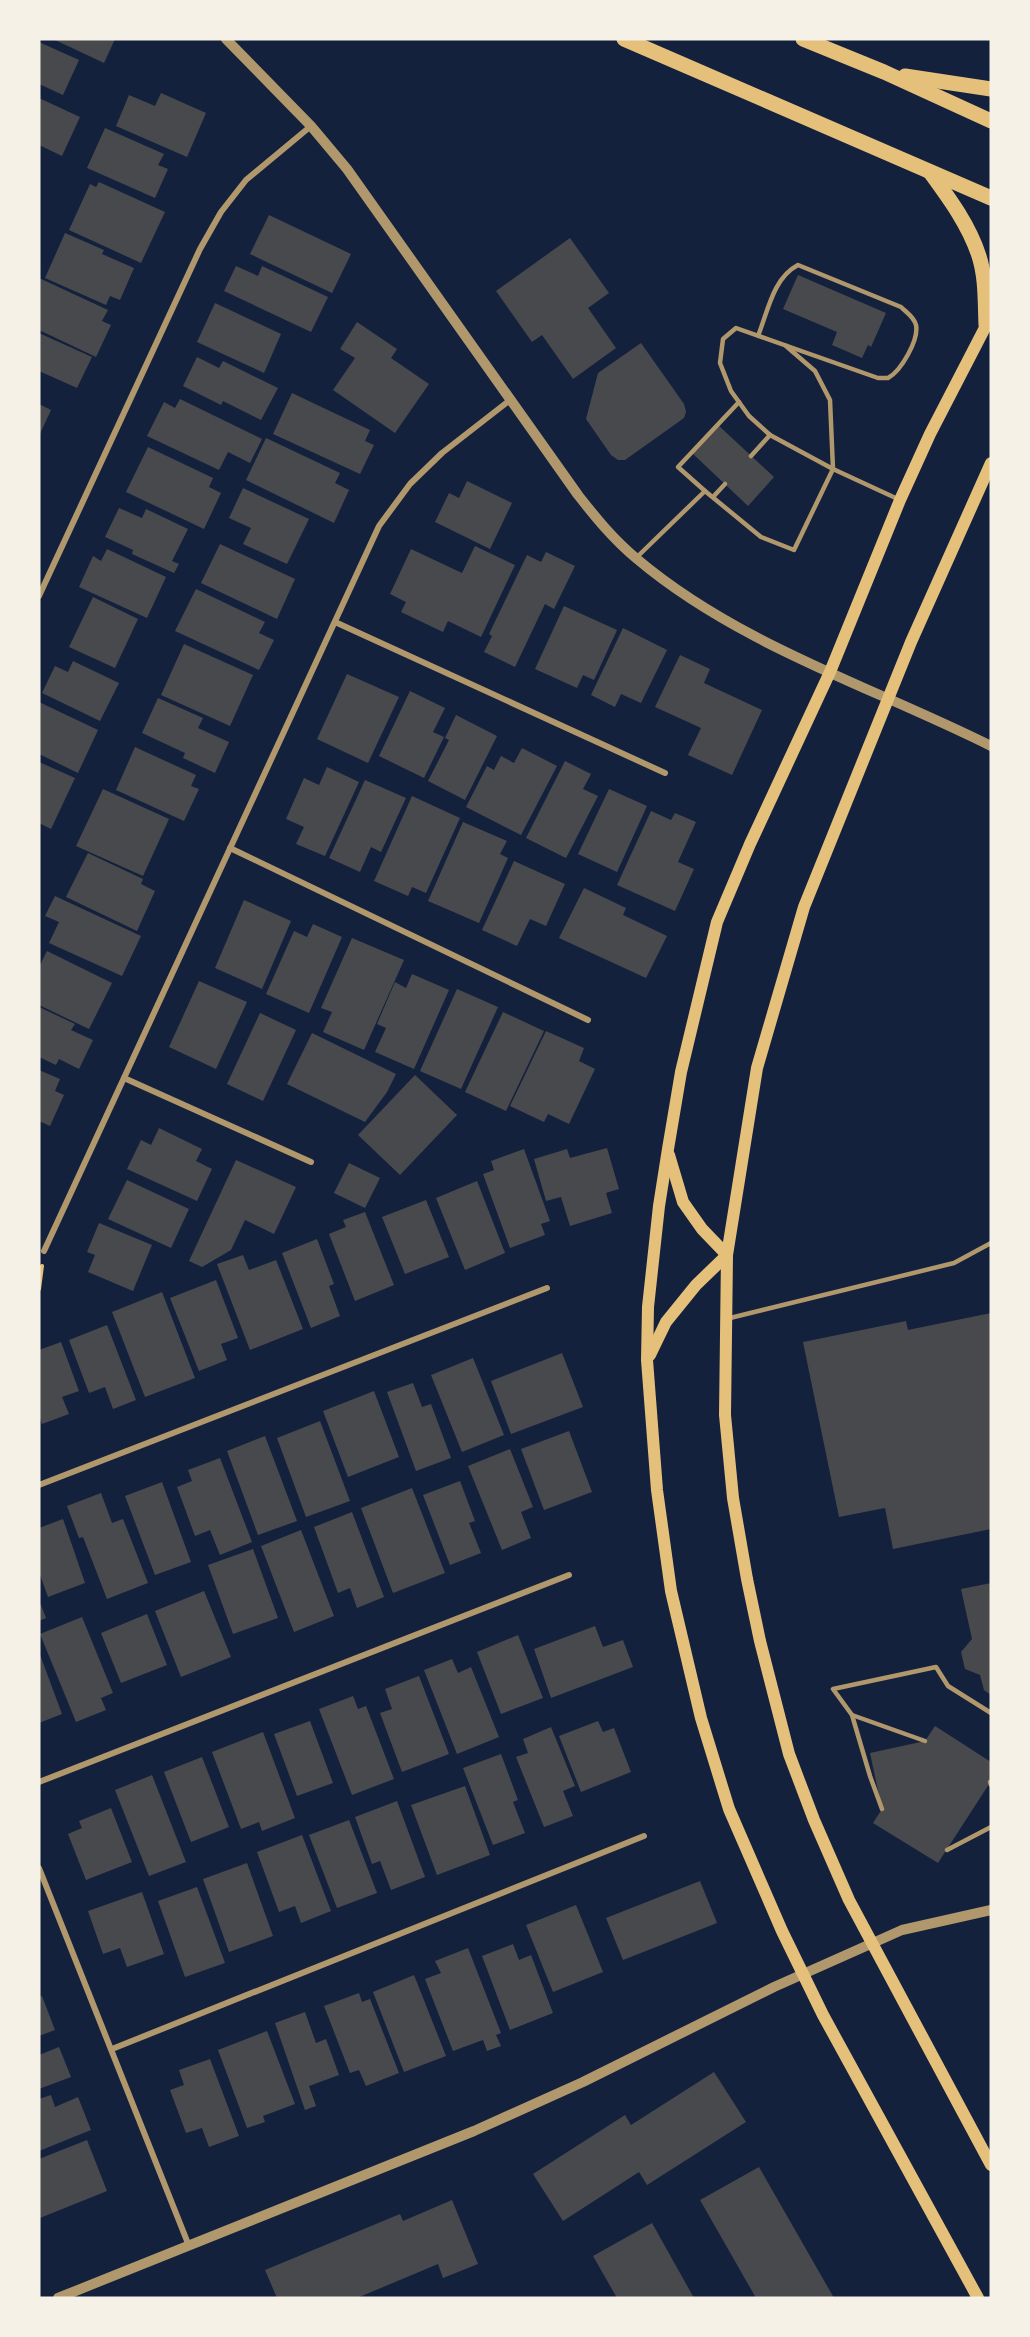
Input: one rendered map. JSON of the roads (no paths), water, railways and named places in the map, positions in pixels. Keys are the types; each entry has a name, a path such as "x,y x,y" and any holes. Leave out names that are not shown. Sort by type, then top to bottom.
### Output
{"main road":[{"path":"624,39 991,198"},
{"path":"803,39 991,120"},
{"path":"884,72 991,89"},
{"path":"929,170 960,215 980,257 989,321 930,434 900,500 830,672 750,844 717,922 681,1072 668,1149 648,1307 647,1360 657,1490 671,1591 701,1718 729,1809 802,1974 978,2298"},
{"path":"991,463 888,698 804,907 757,1068 728,1255 725,1415 733,1498 760,1641 789,1754 849,1900 991,2165"},
{"path":"668,1149 682,1202 702,1229 728,1255"},
{"path":"647,1360 666,1322 696,1285 728,1255"}],"street":[{"path":"226,39 311,126 346,169 578,495 608,531 636,558 670,585 712,613 830,672 991,747"},
{"path":"39,596 200,249 220,212 246,180 311,126"},
{"path":"44,1251 379,526 410,484 442,453 510,400"},
{"path":"335,622 666,773"},
{"path":"230,848 588,1020"},
{"path":"124,1078 311,1162"},
{"path":"39,1485 547,1288"},
{"path":"39,1782 568,1575"},
{"path":"112,2049 644,1836"},
{"path":"39,1868 189,2246"},
{"path":"58,2298 474,2131 583,2082 802,1974 902,1930 991,1910"}],"lane":[{"path":"758,336 780,280 787,271 798,266 901,307 913,317 916,335 901,367 888,378 878,378 783,344 758,336 736,328 723,339 720,363 731,392 770,435 833,469 900,500"},
{"path":"739,402 678,467 761,537 794,550 833,469 830,400 814,371 783,344"},
{"path":"751,456 770,435"},
{"path":"713,497 725,484"},
{"path":"636,558 705,491"},
{"path":"726,1319 954,1263 991,1243"},
{"path":"882,1809 852,1715 833,1689 936,1667 948,1686 991,1713"},
{"path":"852,1715 925,1741"},
{"path":"947,1850 991,1827"}]}
